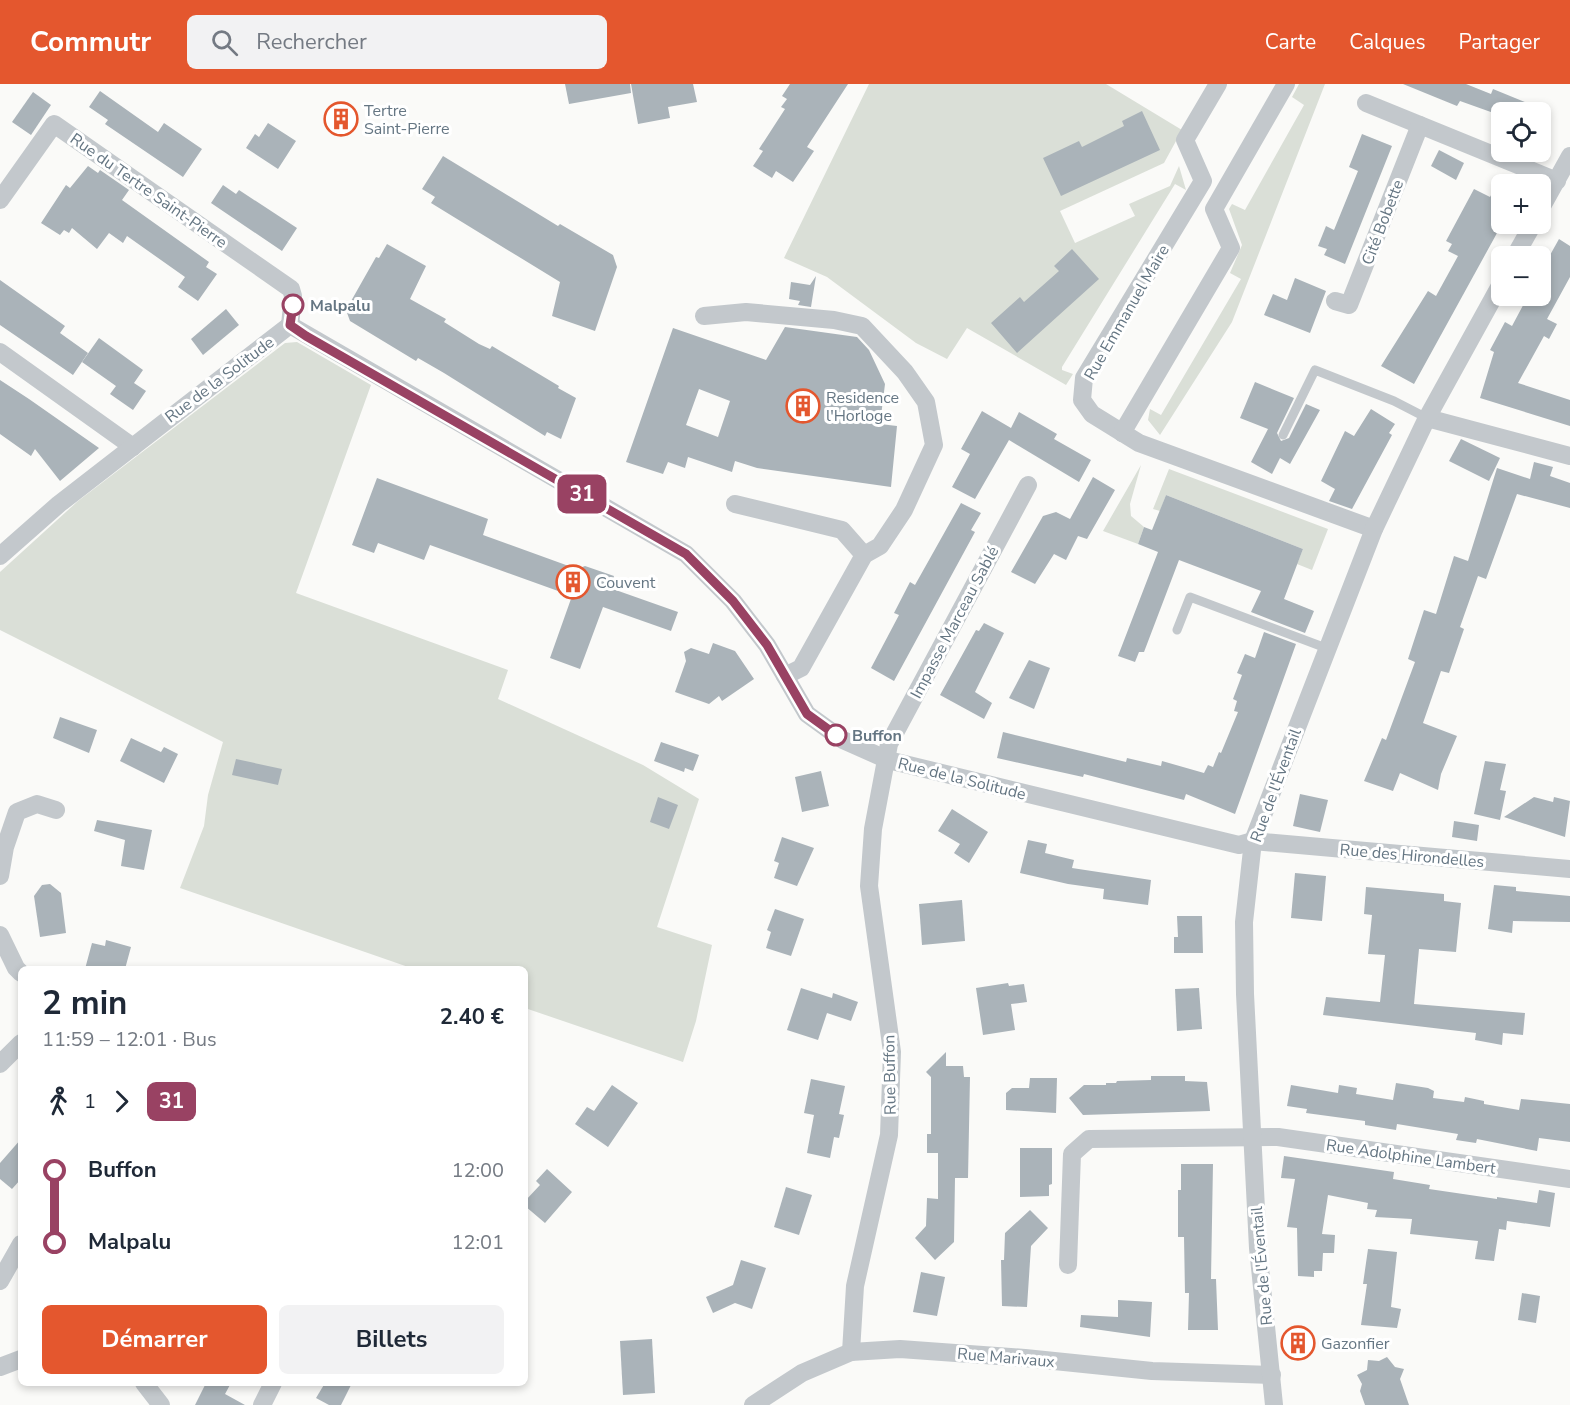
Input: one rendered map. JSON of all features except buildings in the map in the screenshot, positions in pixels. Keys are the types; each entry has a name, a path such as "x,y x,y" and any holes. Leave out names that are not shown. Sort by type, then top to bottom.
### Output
{"street":[{"path":"1122,433 1232,248 1185,140 1218,84"},
{"path":"1215,209 1286,84"},
{"path":"1366,103 1557,181"},
{"name":"Rue du Tertre Saint-Pierre","path":"0,200 54,124 291,289 293,296 290,325"},
{"name":"Cité Bobette","path":"1335,301 1349,305 1420,125"},
{"path":"1551,191 1570,156"},
{"name":"Rue Emmanuel Maire","path":"1203,181 1084,378 1082,400 1092,414 1139,442 1374,528"},
{"name":"Rue de l'Éventail","path":"1273,1404 1258,1248 1244,921 1253,841 1374,528 1427,418 1491,302"},
{"path":"704,316 746,312 834,320 861,326 905,372 926,402 934,445 904,510 880,546 864,555 801,668 784,676"},
{"name":"Rue de la Solitude","path":"0,556 59,504 290,325 686,554 733,601 767,645 807,714 843,740 888,760 1233,844 1239,845 1253,841"},
{"path":"0,352 133,447"},
{"path":"1427,418 1570,456"},
{"name":"Impasse Marceau Sablé","path":"888,760 889,744 1028,485"},
{"path":"735,504 842,530 864,555"},
{"name":"Rue Buffon","path":"851,1352 855,1286 889,1135 892,1052 869,886 873,829 882,775 888,760"},
{"path":"0,876 5,847 17,812 37,804 56,810"},
{"name":"Rue des Hirondelles","path":"1253,841 1570,869"},
{"path":"0,935 18,970"},
{"path":"0,1064 18,1046"},
{"name":"Rue Adolphine Lambert","path":"1068,1265 1072,1155 1089,1139 1278,1137 1570,1179"},
{"path":"0,1281 18,1249"},
{"name":"Rue Marivaux","path":"753,1405 802,1373 851,1352 900,1349 1025,1358 1152,1371 1272,1375"},
{"path":"146,1386 161,1405"},
{"path":"262,1405 272,1386"}],"lane":[{"path":"1283,435 1315,370 1394,401 1427,418"},
{"path":"1177,630 1190,597 1326,648"}],"shaded area":[{"path":"869,84 1106,84 1182,130 1164,163 1060,211 1075,243 1135,216 1129,204 1170,186 1179,166 1186,190 1175,184 1062,367 1062,370 1073,374 1066,385 967,328 947,359 916,343 827,277 784,258"},
{"path":"1299,84 1325,84 1232,322 1160,435 1148,420 1150,409 1161,415 1241,279 1230,273 1242,245 1229,209 1232,204 1245,210 1304,105 1292,97"},
{"path":"297,342 371,385 296,593 508,670 498,699 643,765 699,799 657,927 712,945 696,1021 683,1062 528,1009 528,966 405,966 180,888 204,826 208,795 223,742 0,630 0,572 78,501 285,343"},
{"path":"1141,465 1130,504 1131,516 1144,527 1138,544 1103,531"},
{"path":"1169,469 1328,529 1312,570 1297,564 1303,549 1166,495 1160,511 1153,509"}],"bus line":[{"name":"31","path":"293,305 290,325 306,336 686,554 733,601 767,645 807,714 836,735"}],"place":[{"name":"Tertre Saint-Pierre","path":"341,119"},
{"name":"Malpalu","path":"293,305"},
{"name":"Residence l'Horloge","path":"803,406"},
{"name":"Couvent","path":"573,582"},
{"name":"Buffon","path":"836,735"},
{"name":"Gazonfier","path":"1298,1343"}]}
